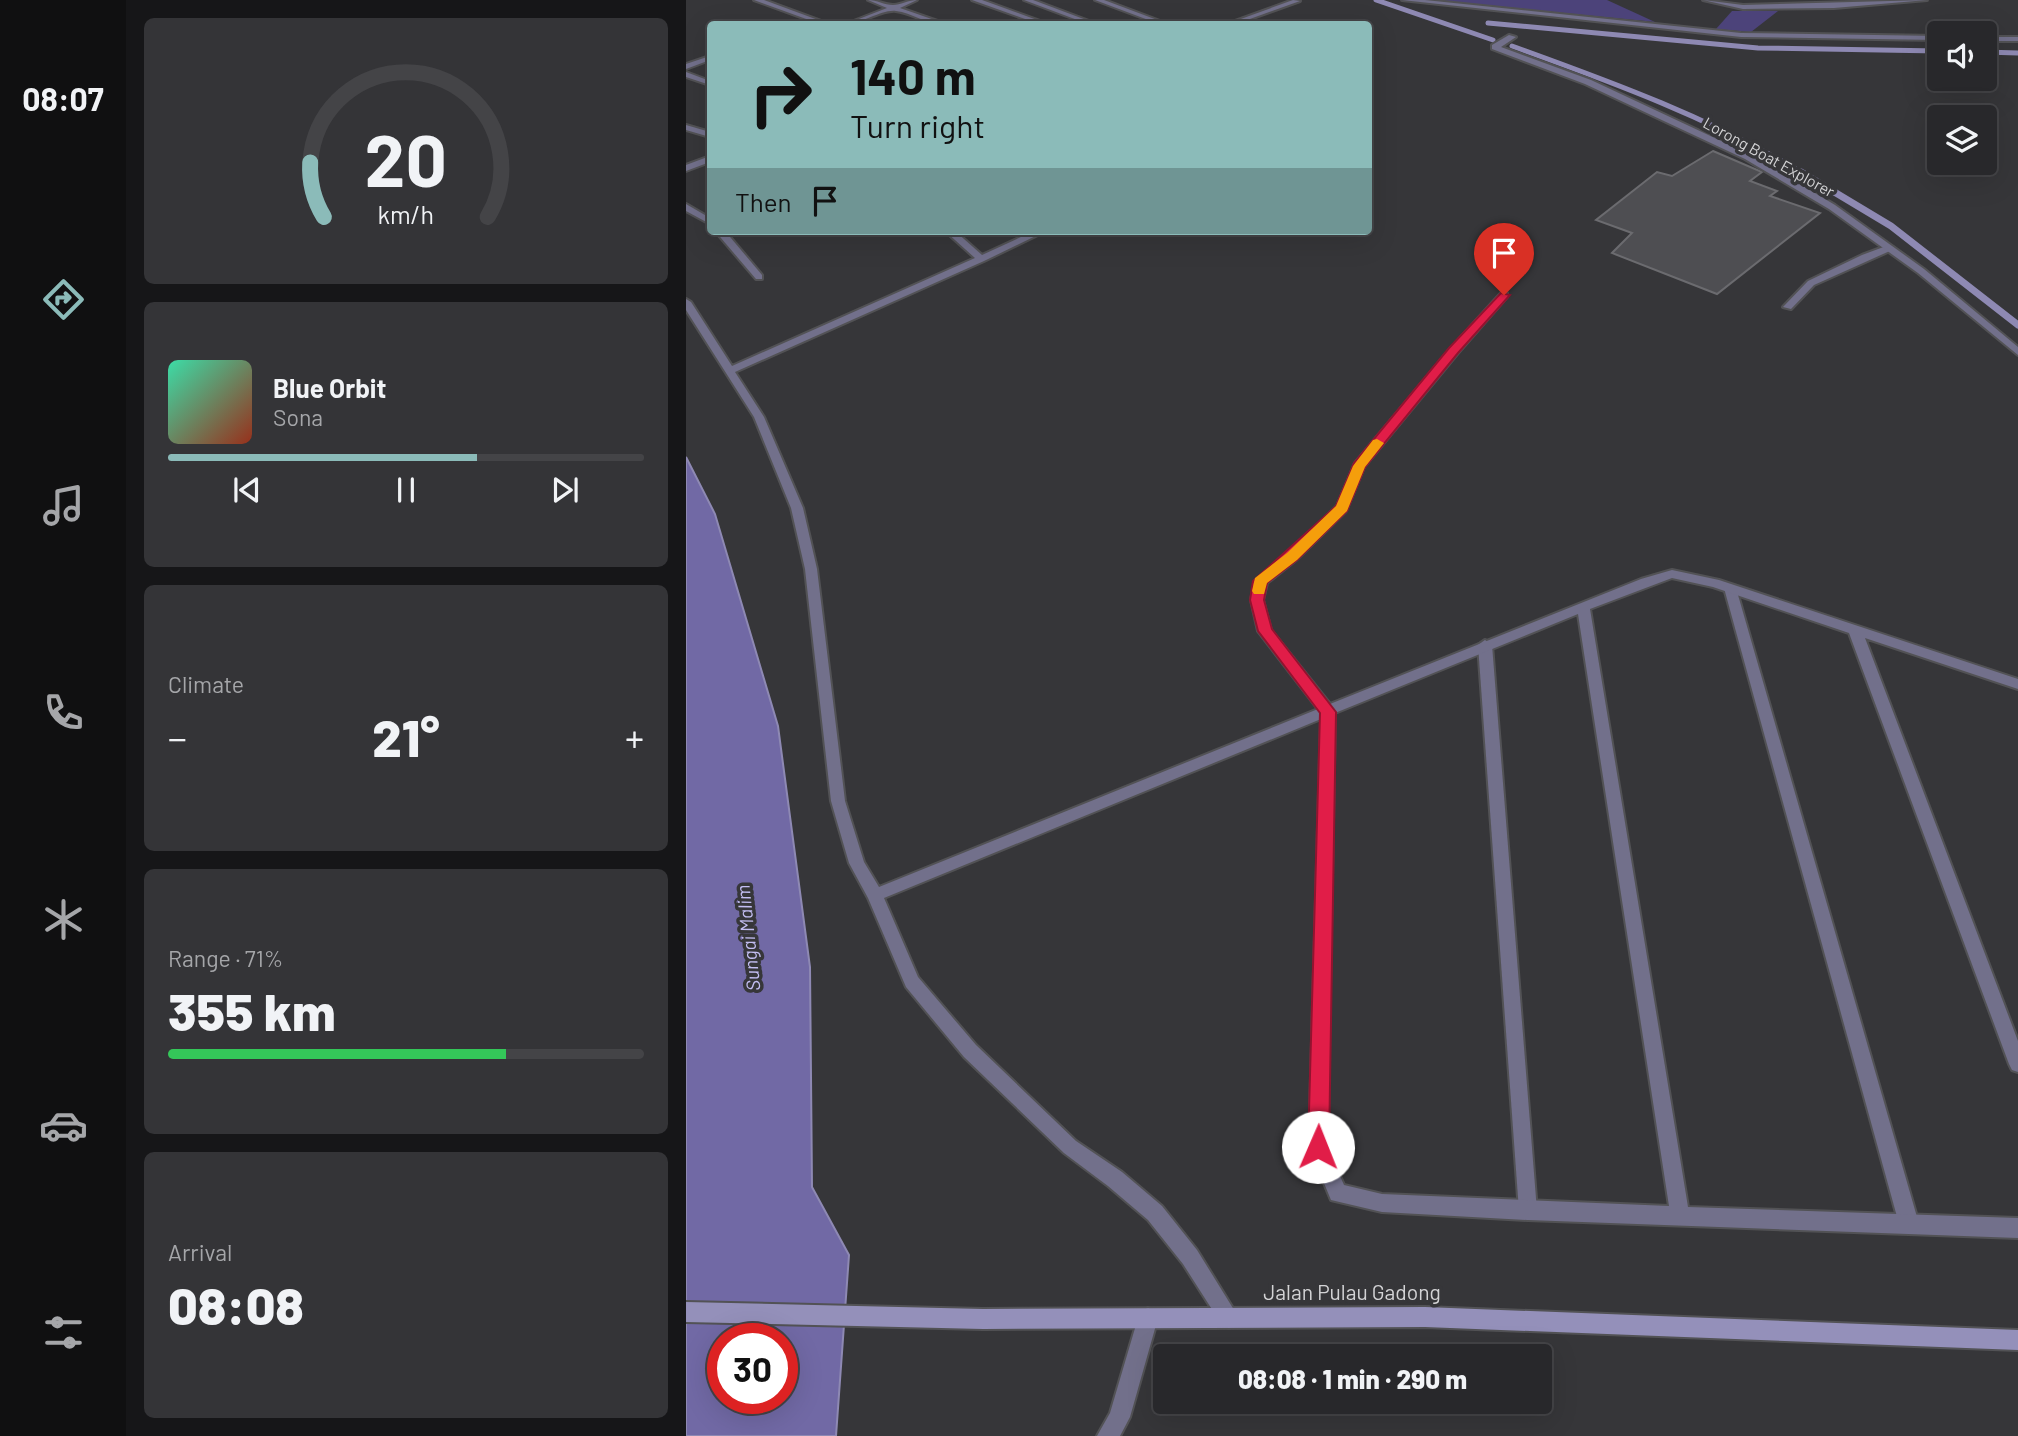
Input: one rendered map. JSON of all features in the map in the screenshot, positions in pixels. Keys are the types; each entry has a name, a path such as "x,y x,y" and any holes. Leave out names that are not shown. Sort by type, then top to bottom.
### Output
{"main road":[{"name":"Jalan Pulau Gadong","path":"686,1312 983,1319 1425,1317 2018,1340"}],"street":[{"path":"757,0 815,21"},
{"path":"871,0 934,21"},
{"path":"857,21 914,0"},
{"path":"975,0 1035,21"},
{"path":"1027,0 1084,21"},
{"path":"1098,0 1156,21"},
{"path":"1240,21 1297,1 1294,0"},
{"path":"1405,0 1741,35 1927,38"},
{"path":"1706,0 1743,7 1924,0"},
{"path":"1104,11 1116,7"},
{"path":"1078,21 1092,15"},
{"name":"Lorong Boat Explorer","path":"1511,37 1495,47 1588,82 1748,158 1832,207 1921,271 2018,352"},
{"path":"1997,39 2018,39"},
{"path":"686,67 707,59"},
{"path":"686,74 707,82"},
{"path":"686,127 707,134"},
{"path":"686,168 707,160"},
{"path":"686,207 707,219"},
{"path":"723,235 759,277"},
{"path":"955,235 981,258"},
{"path":"728,371 1032,235"},
{"path":"1788,307 1811,284 1889,248"},
{"path":"1504,295 1359,466 1342,508 1292,557 1261,581 1257,600 1265,631 1328,712 1318,1147 1338,1193 1382,1203 1528,1211 2018,1228"},
{"path":"686,302 759,417 797,508 811,569 838,801 857,863 875,895 912,982 970,1051 1070,1147 1155,1213 1190,1257 1229,1318"},
{"path":"875,895 1328,712 1485,645 1672,574 1688,575 1730,588 2018,684"},
{"path":"1730,588 1909,1224"},
{"path":"1583,607 1680,1216"},
{"path":"1855,630 2018,1063"},
{"path":"1485,645 1528,1211"},
{"path":"1108,1436 1119,1417 1148,1318"}],"shaded area":[{"path":"1435,0 1607,0 1655,22"},
{"path":"1732,11 1778,11 1751,32 1716,29"}],"water":[{"name":"Sungai Malim","path":"686,457 715,514 778,726 810,967 812,1187 849,1255 836,1436 686,1436"}],"building":[{"path":"1713,151 1762,172 1750,181 1777,191 1770,196 1820,213 1717,294 1612,253 1632,233 1596,220 1657,172 1672,176"}],"waterway":[{"path":"1376,0 1493,40"},
{"path":"1488,23 1758,48 1927,51"},
{"path":"1512,46 1698,119 1804,174"},
{"path":"1997,52 2018,53"},
{"path":"1801,172 1891,226 2018,325"}],"slow traffic":[{"path":"1259,591 1261,581 1292,557 1342,508 1359,466 1377,443"}],"route":[{"path":"1318,1147 1328,712 1265,631 1257,600 1261,581 1292,557 1342,508 1359,466 1400,414 1504,295"}]}
